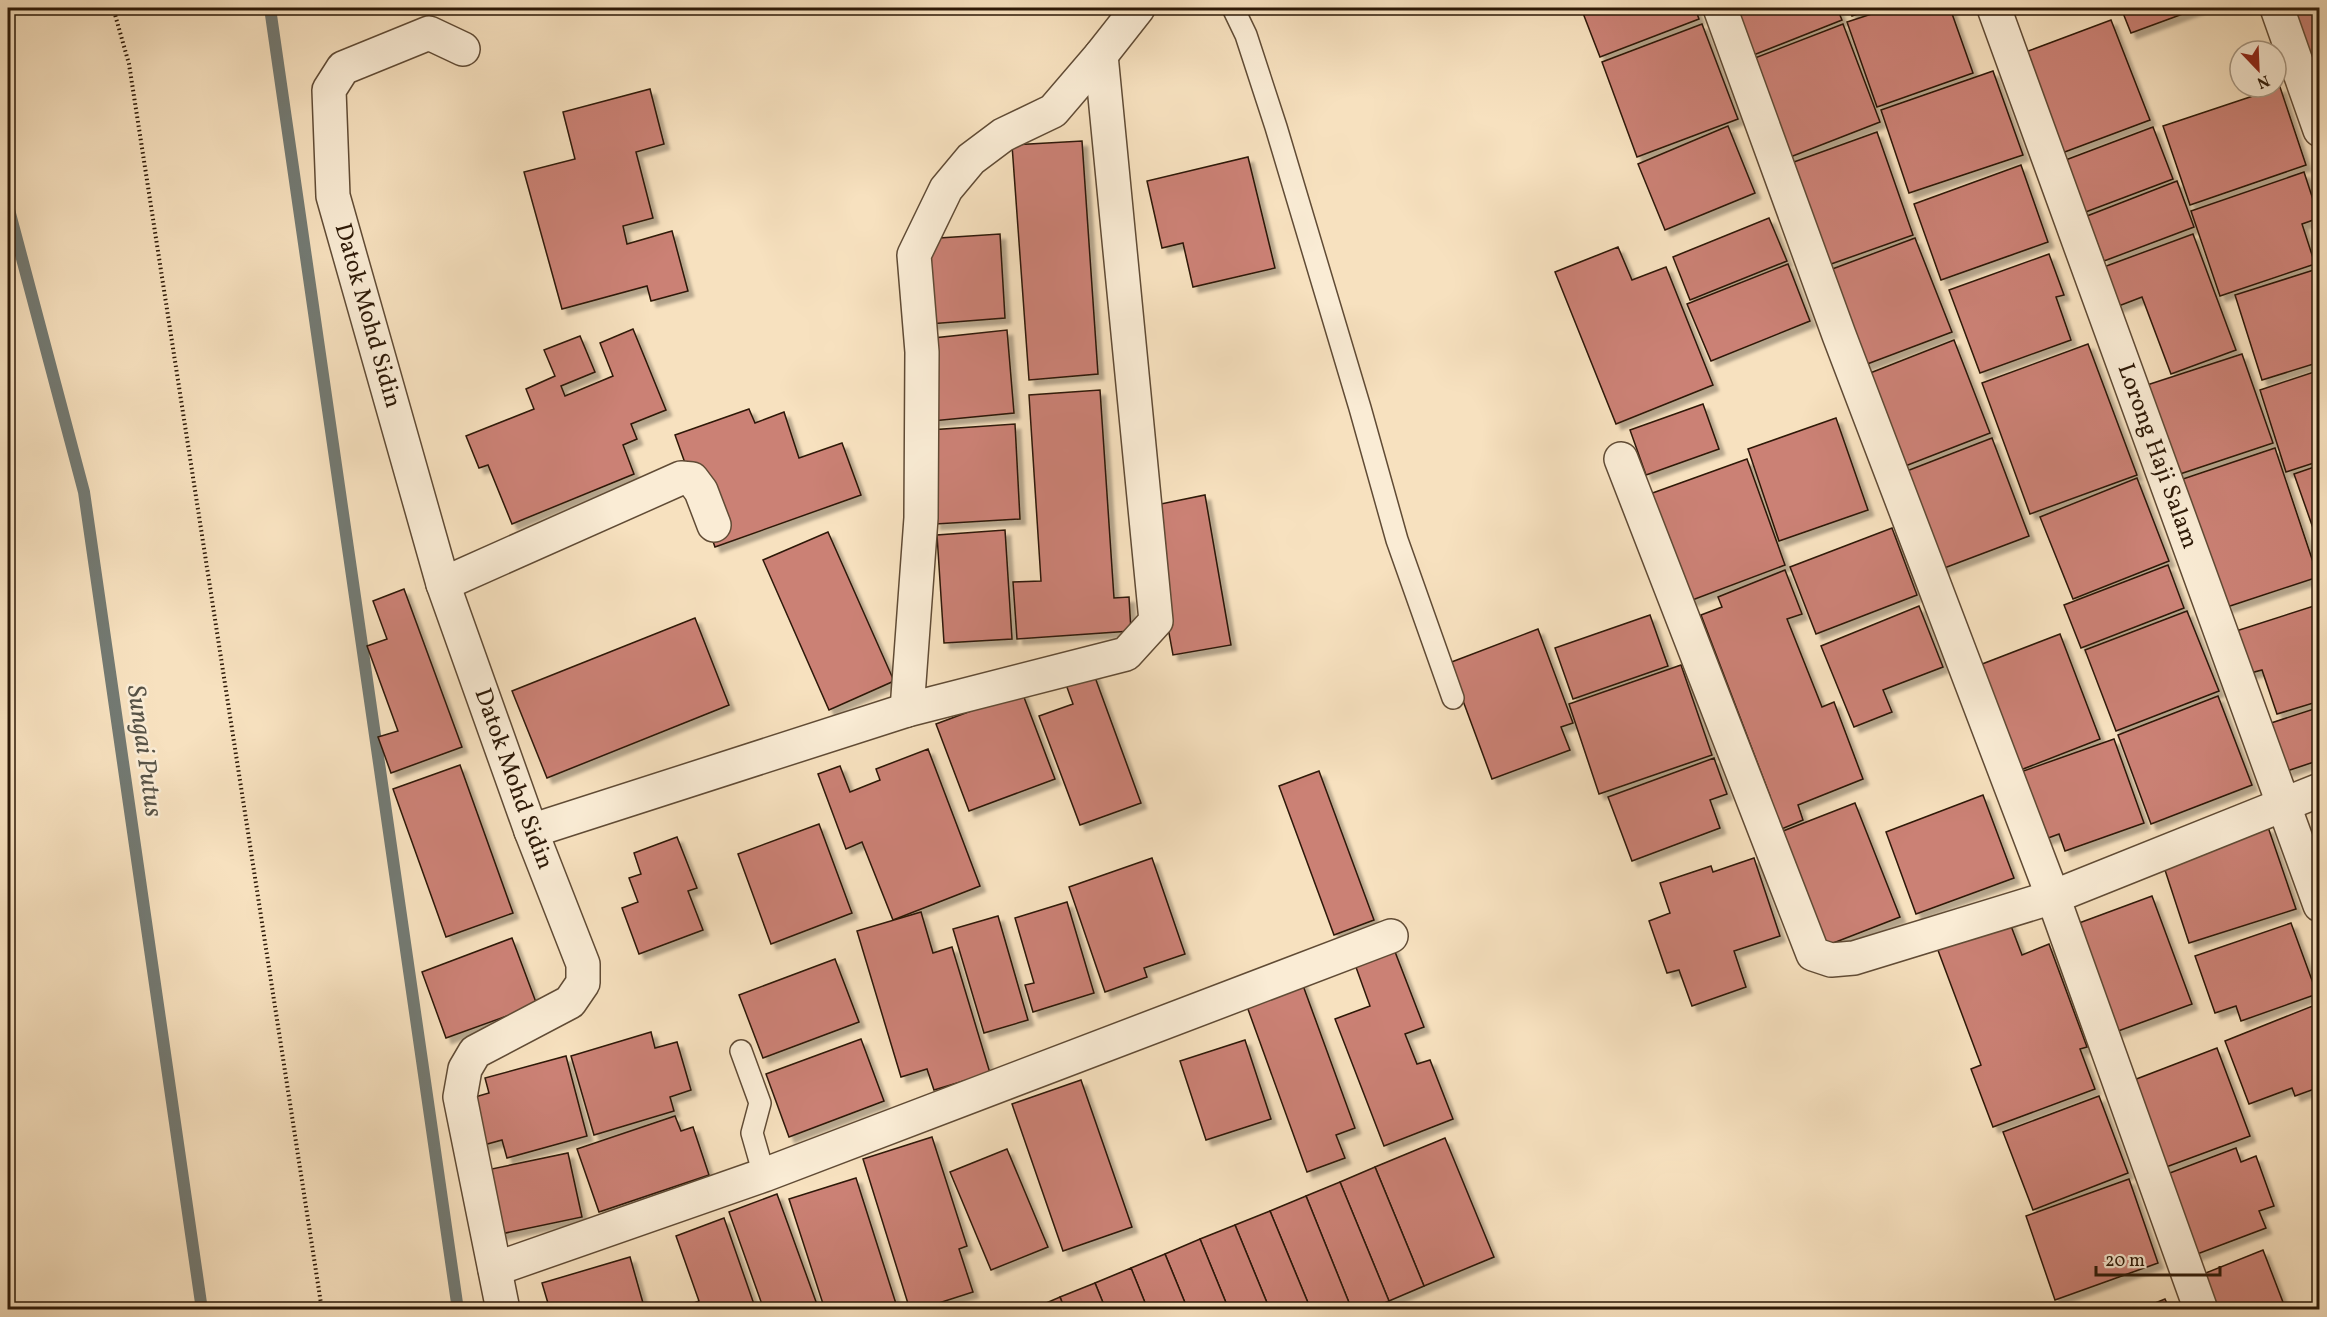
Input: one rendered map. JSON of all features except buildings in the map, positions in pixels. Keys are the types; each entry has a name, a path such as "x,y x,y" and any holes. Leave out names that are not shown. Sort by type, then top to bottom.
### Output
{"street":[{"path":"907,710 921,518 922,352 914,255 946,189 971,159 1003,135 1053,111 1138,8"},
{"path":"1720,8 1839,335 2053,897 2201,1310"},
{"name":"Lorong Haji Salam","path":"1994,8 2319,905"},
{"path":"2277,8 2319,130"},
{"name":"Datok Mohd Sidin","path":"463,49 429,33 342,68 329,90 333,196 443,584 531,831 583,964 583,983 570,1002 475,1052 465,1069 460,1097 503,1310"},
{"path":"531,831 907,710 1126,654 1156,621 1101,55"},
{"path":"1621,459 1813,954 1831,960 1854,958 2053,897 2319,790"},
{"path":"443,584 681,478 692,479 701,491 714,525"},
{"path":"495,1269 764,1175 1391,936"}],"lane":[{"path":"1233,8 1246,35 1276,127 1397,540 1454,698"},
{"path":"741,1051 760,1103 752,1133 764,1175"}],"path":[{"path":"111,8 114,11 130,76 322,1310"}],"waterway":[{"path":"270,8 458,1310"},
{"name":"Sungai Putus","path":"8,206 84,492 202,1310"}]}
